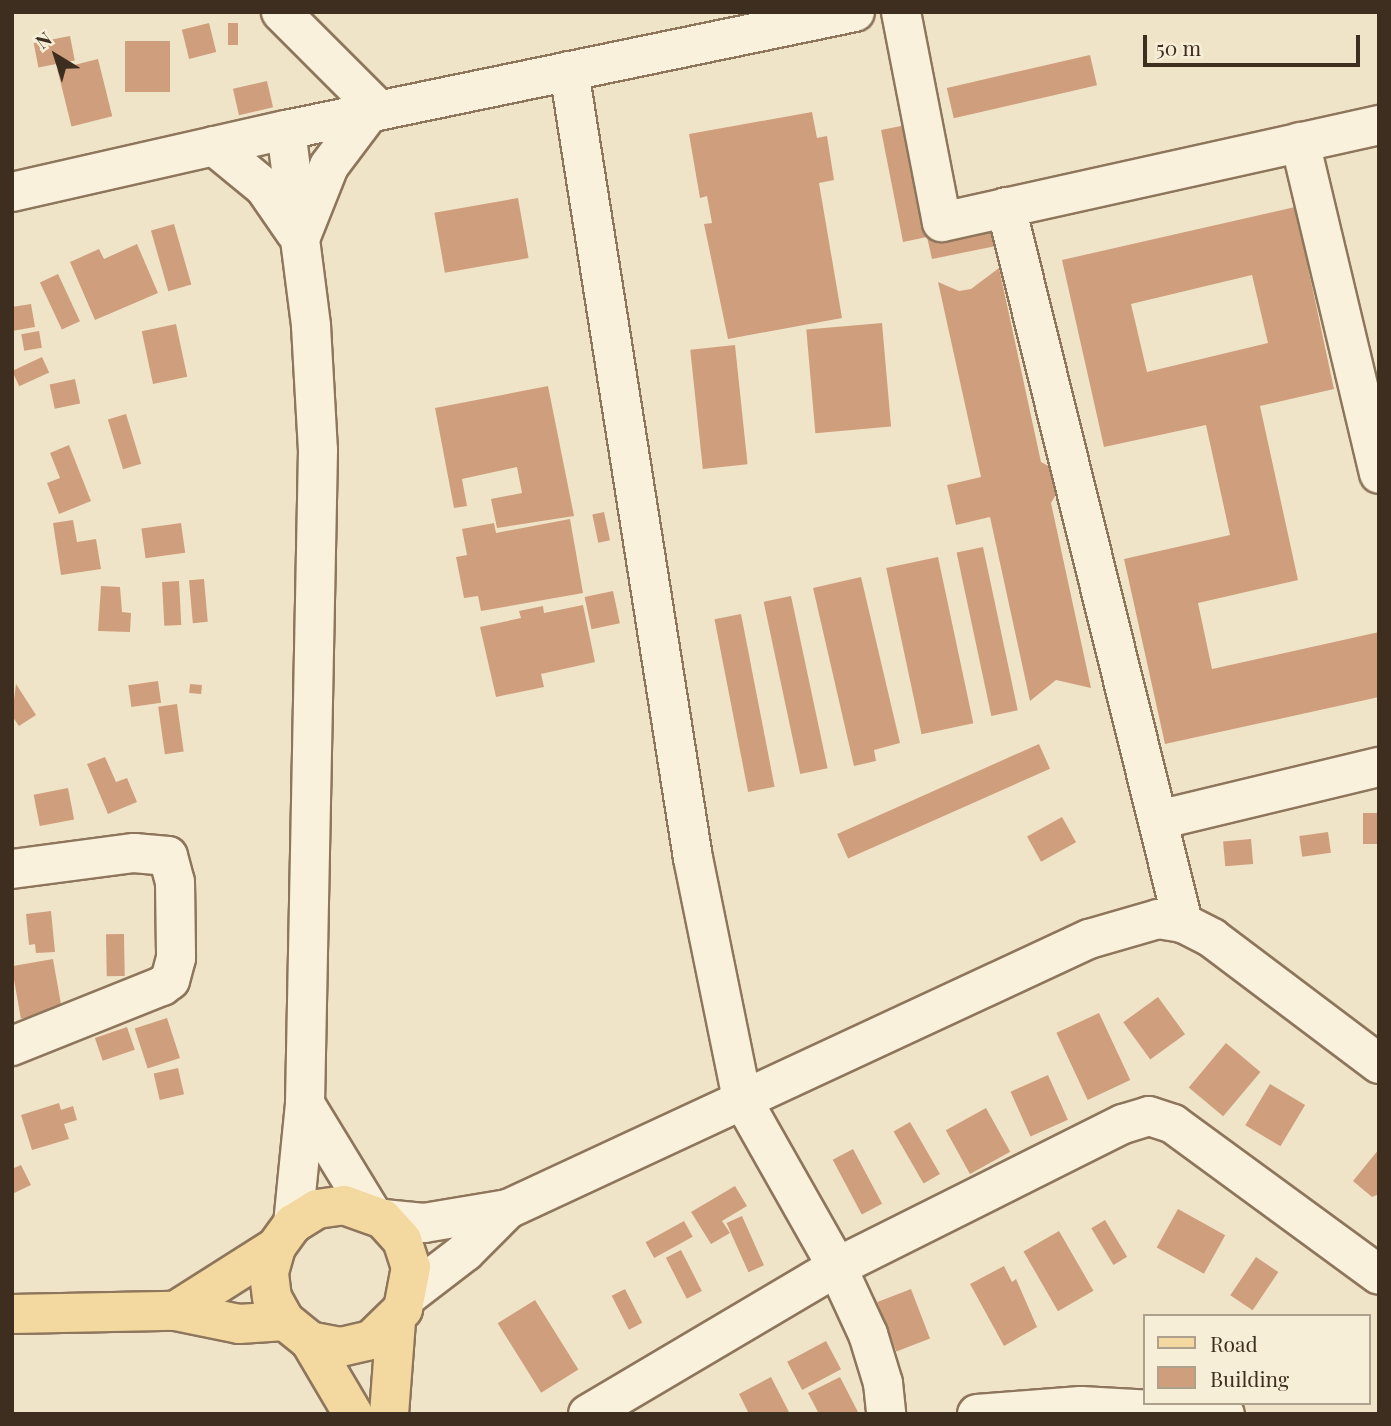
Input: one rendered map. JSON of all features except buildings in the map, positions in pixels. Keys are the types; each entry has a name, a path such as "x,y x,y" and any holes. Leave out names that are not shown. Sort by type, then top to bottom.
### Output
{"main road":[{"path":"175,1311 317,1209 344,1205 377,1216 401,1240 408,1258 389,1414"},
{"path":"284,1235 269,1272 272,1298 353,1414"},
{"path":"12,1314 175,1311 239,1324 297,1331 340,1348 361,1343 402,1308"}],"street":[{"path":"281,12 379,110"},
{"path":"12,192 379,110 855,12"},
{"path":"901,12 942,222 1379,125"},
{"path":"569,71 693,858 742,1099 837,1267 868,1334 883,1383 886,1414"},
{"path":"300,240 329,166 379,110"},
{"path":"284,1235 305,1104 318,450 311,326 286,130"},
{"path":"1300,142 1379,474"},
{"path":"214,146 264,187 300,240"},
{"path":"1006,207 1184,923"},
{"path":"1158,820 1379,767"},
{"path":"12,869 134,853 168,856 175,882 176,946 173,972 162,986 12,1046"},
{"path":"305,1104 377,1216 424,1223 508,1209 1089,939 1158,919 1184,923 1212,938 1379,1064"},
{"path":"588,1414 837,1267 1123,1124 1149,1116 1173,1124 1379,1275"},
{"path":"402,1308 508,1209"},
{"path":"977,1414 1081,1406 1225,1414"}]}
